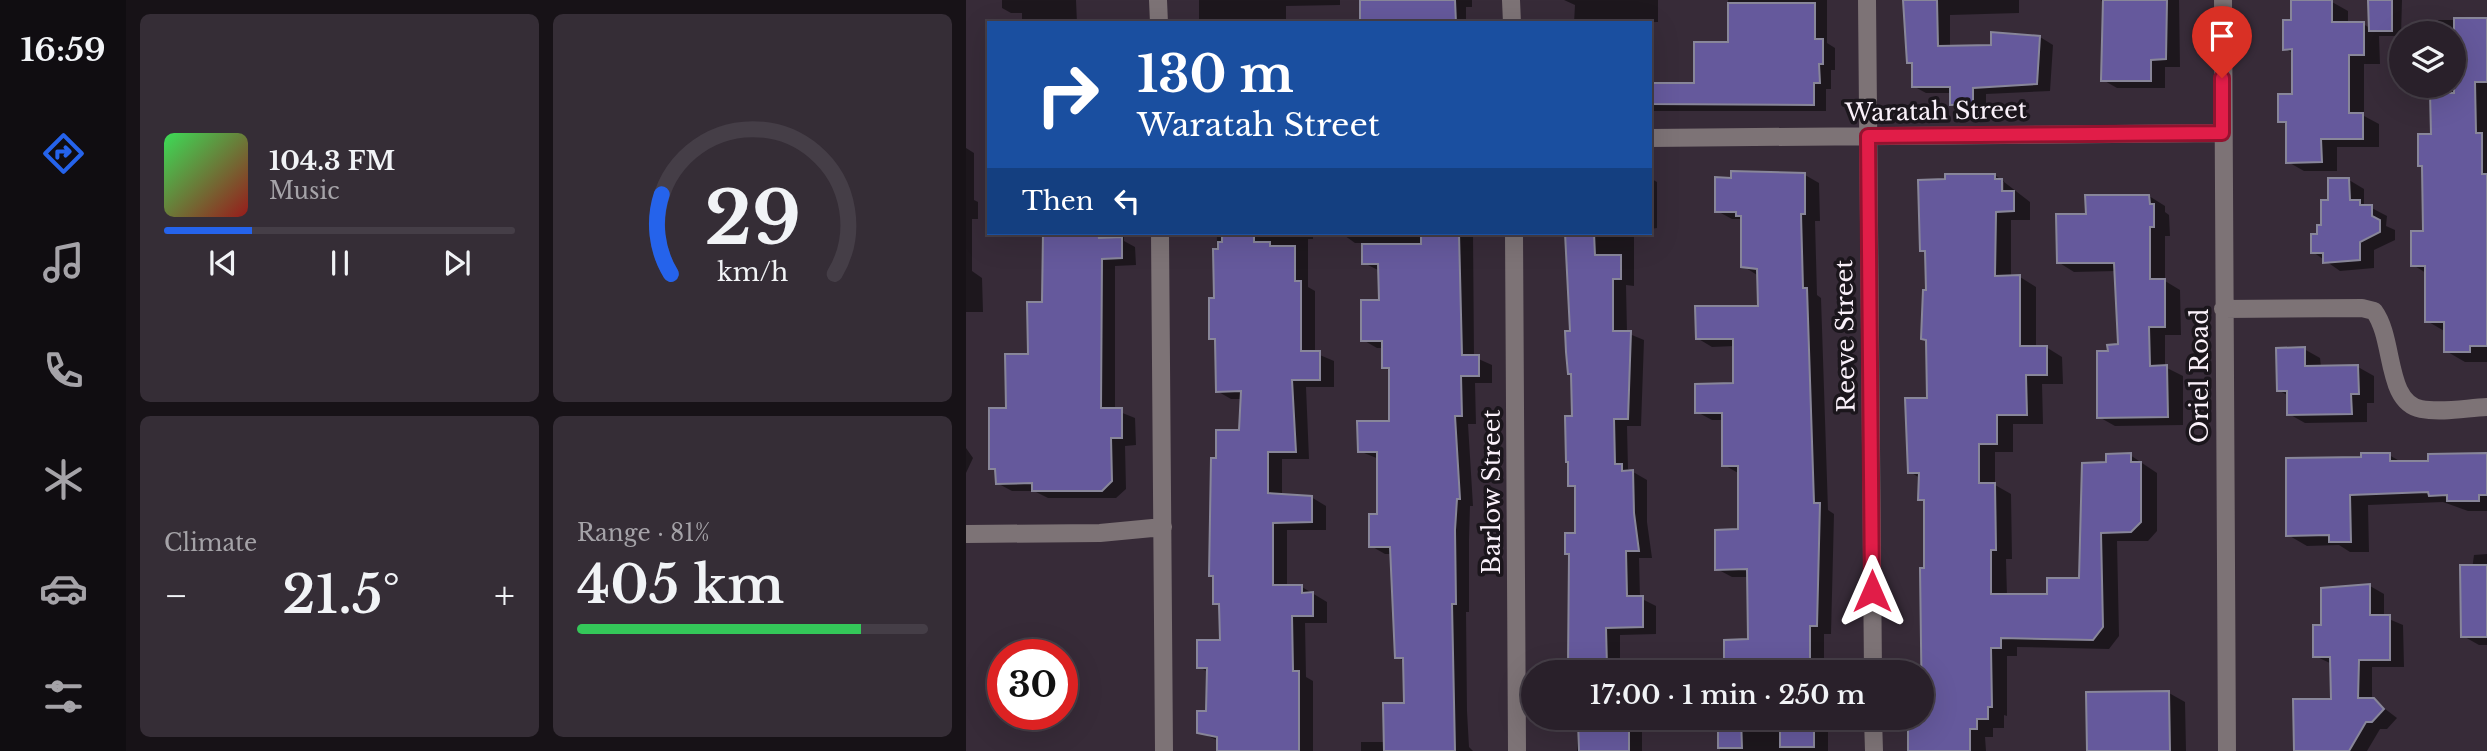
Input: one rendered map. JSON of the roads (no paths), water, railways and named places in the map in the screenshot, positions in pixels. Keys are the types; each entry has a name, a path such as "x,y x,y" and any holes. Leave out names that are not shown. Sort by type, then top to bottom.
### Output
{"street":[{"path":"1158,0 1158,21"},
{"path":"1511,0 1512,21"},
{"name":"Reeve Street","path":"1867,0 1873,660"},
{"name":"Oriel Road","path":"2223,0 2227,751"},
{"name":"Waratah Street","path":"1652,138 2222,133"},
{"path":"1160,235 1164,751"},
{"name":"Barlow Street","path":"1514,235 1517,751"},
{"path":"2223,309 2362,308 2374,311 2387,334 2396,384 2410,405 2434,410 2487,407"},
{"path":"966,534 1100,533 1163,527"},
{"path":"1873,730 1874,751"}]}
